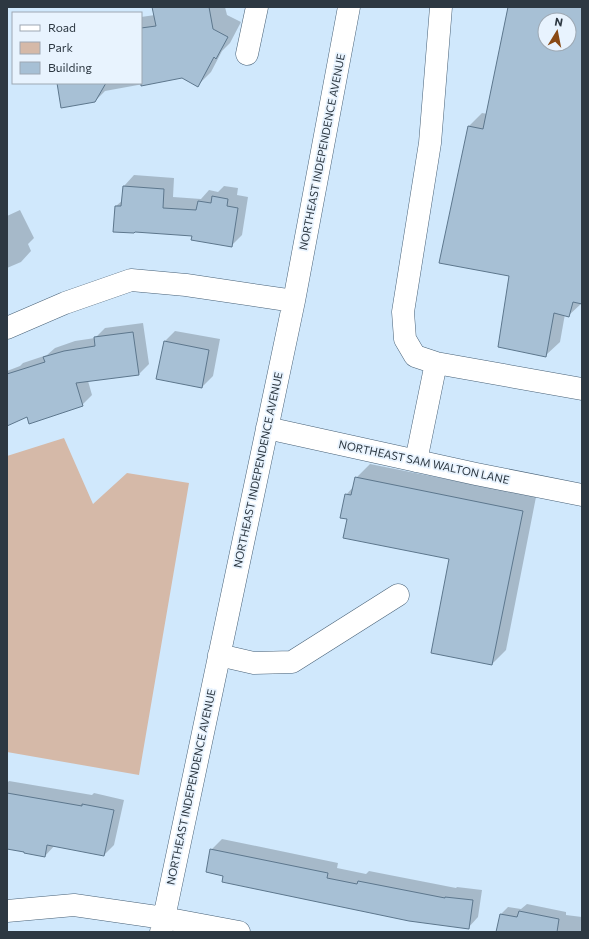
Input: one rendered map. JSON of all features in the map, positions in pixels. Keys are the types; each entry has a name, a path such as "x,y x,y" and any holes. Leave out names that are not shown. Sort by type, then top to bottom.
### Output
{"street":[{"path":"247,54 257,7"},
{"name":"NORTHEAST INDEPENDENCE AVENUE","path":"162,925 294,301 350,7"},
{"path":"441,7 430,143 403,312 406,339 416,356 436,363 582,389"},
{"path":"7,328 65,302 131,280 186,285 294,301"},
{"path":"416,461 436,363"},
{"name":"NORTHEAST SAM WALTON LANE","path":"267,428 416,461 582,494"},
{"path":"219,655 254,663 292,662 398,595"},
{"path":"7,911 74,905 162,925 239,932"}],"green space":[{"path":"64,438 93,504 127,473 189,483 139,775 7,752 7,456"}],"building":[{"path":"152,7 209,7 213,29 228,37 216,59 214,57 198,87 182,78 141,86 142,28 156,26"},
{"path":"508,7 582,7 582,304 573,302 569,317 554,313 546,357 498,347 509,276 439,263 468,126 483,129"},
{"path":"57,84 105,84 95,102 61,108"},
{"path":"123,186 164,189 163,208 196,210 198,201 211,203 212,196 228,199 227,206 238,208 232,247 191,240 192,236 113,232 115,206 121,206"},
{"path":"133,332 139,375 76,383 83,406 29,424 27,417 7,426 7,374 45,362 43,357 64,351 95,346 94,337"},
{"path":"164,341 209,350 202,388 156,379"},
{"path":"355,477 523,511 492,665 431,653 449,559 343,538 347,519 340,518 345,494 351,495"},
{"path":"7,793 114,810 104,856 47,845 45,857 7,849"},
{"path":"210,849 328,873 327,878 357,884 358,881 445,898 473,900 469,929 409,921 222,882 223,876 206,872"},
{"path":"519,911 559,919 557,932 496,932 500,914 517,917"}]}
